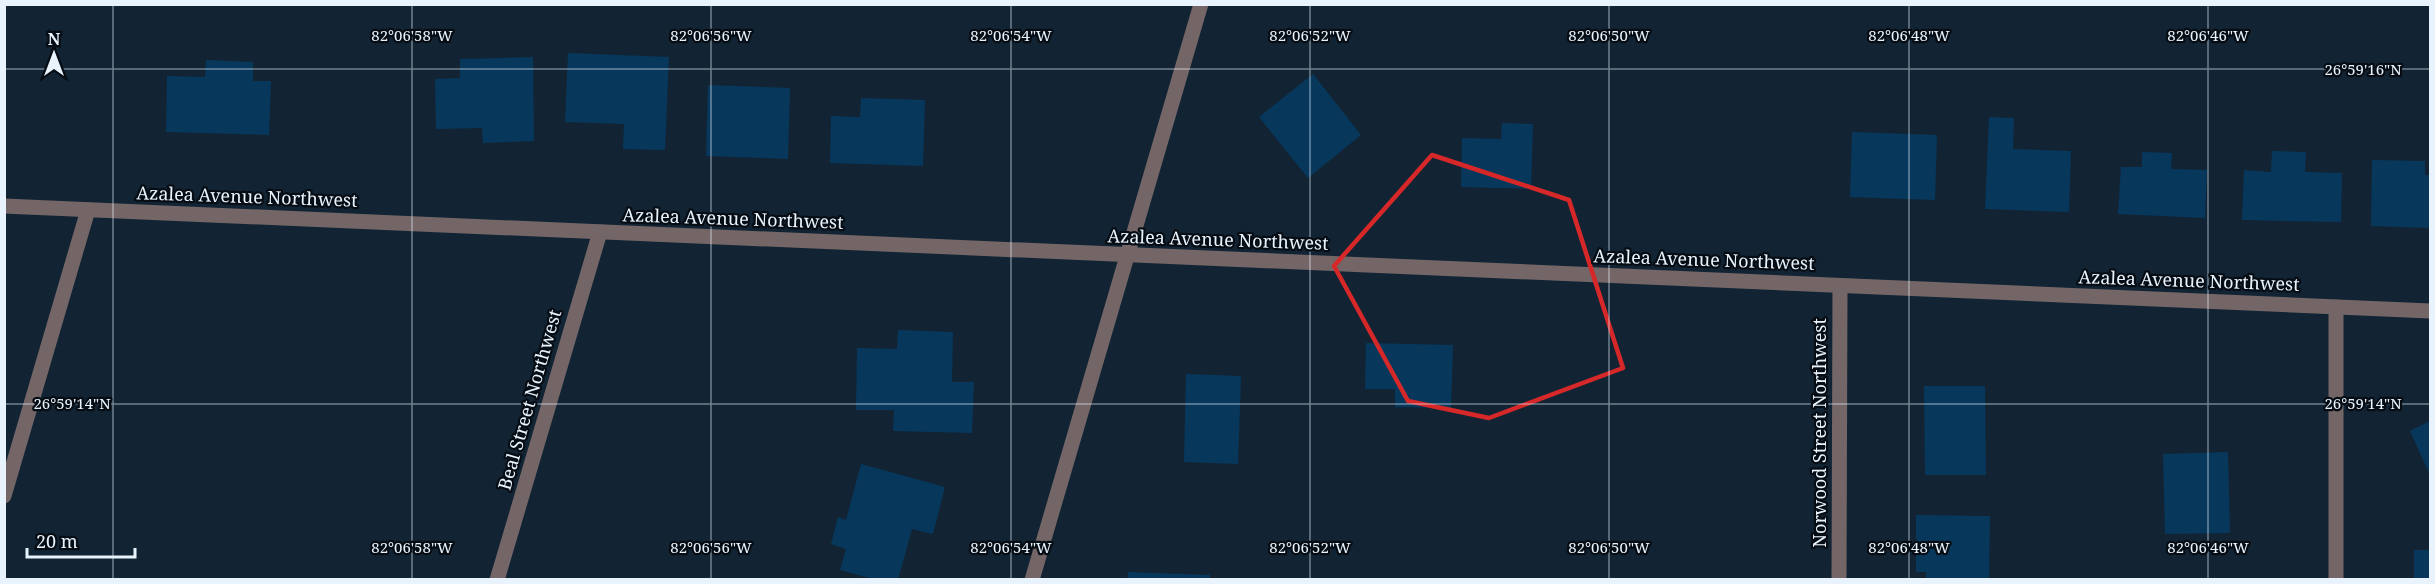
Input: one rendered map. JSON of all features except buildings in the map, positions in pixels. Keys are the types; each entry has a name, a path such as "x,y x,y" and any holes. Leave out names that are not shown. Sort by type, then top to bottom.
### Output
{"street":[{"path":"1032,579 1201,4"},
{"name":"Azalea Avenue Northwest","path":"4,206 2430,311"},
{"path":"4,496 88,210"},
{"name":"Beal Street Northwest","path":"497,579 600,232"},
{"name":"Norwood Street Northwest","path":"1839,579 1840,286"},
{"path":"2336,307 2336,579"}],"highlighted area":[{"path":"1432,155 1569,200 1623,368 1489,418 1408,401 1334,266"}]}
